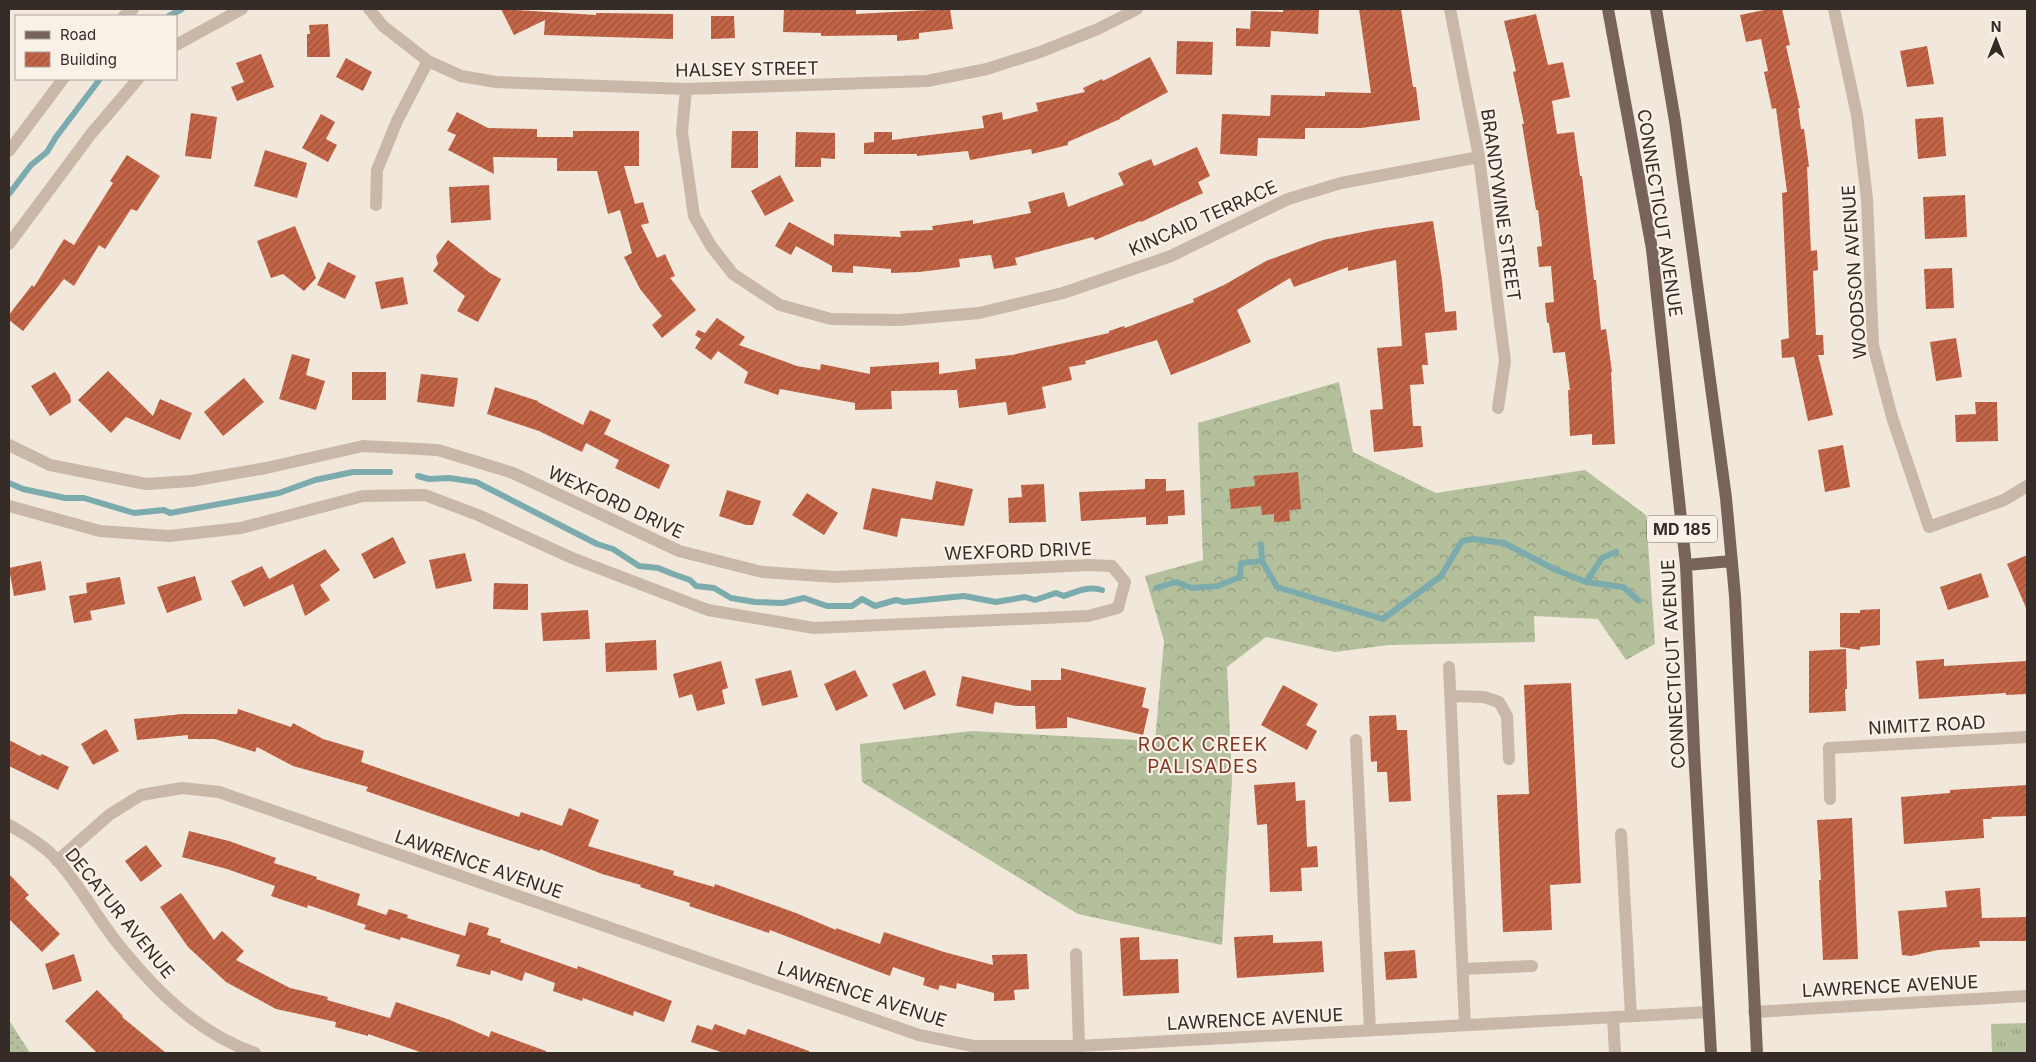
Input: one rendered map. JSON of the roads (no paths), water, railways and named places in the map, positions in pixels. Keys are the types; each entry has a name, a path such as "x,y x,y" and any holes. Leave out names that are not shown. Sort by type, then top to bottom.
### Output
{"main road":[{"name":"CONNECTICUT AVENUE","path":"1608,9 1652,249 1686,565 1711,1053"},
{"name":"CONNECTICUT AVENUE","path":"1656,9 1675,121 1726,498 1736,605 1757,1053"},
{"path":"1686,565 1732,561"}],"street":[{"path":"178,44 242,9"},
{"name":"HALSEY STREET","path":"369,9 383,26 428,61 461,76 496,82 686,89 928,81 987,69 1040,52 1098,30 1137,9"},
{"name":"BRANDYWINE STREET","path":"1450,9 1479,157 1505,361 1498,408"},
{"name":"WOODSON AVENUE","path":"1834,9 1857,115 1867,199 1874,345 1892,417 1929,527 2004,500 2027,486"},
{"path":"376,205 376,170 397,121 428,61"},
{"path":"9,151 62,80"},
{"path":"9,244 91,134 137,80"},
{"name":"KINCAID TERRACE","path":"686,89 682,132 694,216 711,246 733,274 780,306 831,318 899,320 979,313 1063,293 1171,256 1288,199 1341,183 1479,157"},
{"name":"WEXFORD DRIVE","path":"9,445 50,466 146,484 191,481 362,446 438,450 513,473 680,551 762,572 835,577 1089,565 1112,566 1125,582 1118,608 1088,616 814,628 708,610 572,558 478,515 425,495 362,496 241,528 169,536 100,530 9,506"},
{"path":"1449,667 1465,1025"},
{"path":"1451,696 1484,697 1498,702 1507,716 1509,759"},
{"name":"NIMITZ ROAD","path":"1830,799 1829,748 2027,737"},
{"path":"1356,740 1370,1030"},
{"name":"LAWRENCE AVENUE","path":"57,860 109,815 141,795 182,788 219,792 919,1035 972,1046 1079,1046 1709,1012"},
{"name":"DECATUR AVENUE","path":"9,825 29,837 57,860 119,944 170,1002 213,1035 255,1053"},
{"path":"1621,834 1631,1016"},
{"path":"1076,954 1079,1046"},
{"path":"1463,969 1532,966"},
{"name":"LAWRENCE AVENUE","path":"1754,1012 2027,996"},
{"path":"1613,1017 1615,1053"}],"waterway":[{"path":"171,15 182,9"},
{"path":"9,194 31,165 47,152 56,137 99,80"},
{"path":"9,483 23,489 65,498 84,498 134,513 164,510 170,513 279,493 315,480 353,472 390,472"},
{"path":"418,476 429,479 449,478 476,482 597,544 613,549 639,566 658,568 690,580 696,586 714,588 731,598 755,602 783,603 804,598 827,606 852,606 862,599 875,606 896,600 904,602 964,596 996,602 1025,597 1035,600 1056,593 1064,596 1088,589 1102,590"},
{"path":"1262,561 1277,587 1383,619 1441,576 1462,541 1473,539 1504,543 1556,570 1586,582 1602,558 1616,552"},
{"path":"1156,588 1176,582 1192,588 1218,586 1240,577 1241,563 1262,561 1261,544"},
{"path":"1586,582 1623,587 1638,600"}],"district":[{"name":"ROCK CREEK PALISADES","path":"1203,755"}]}
